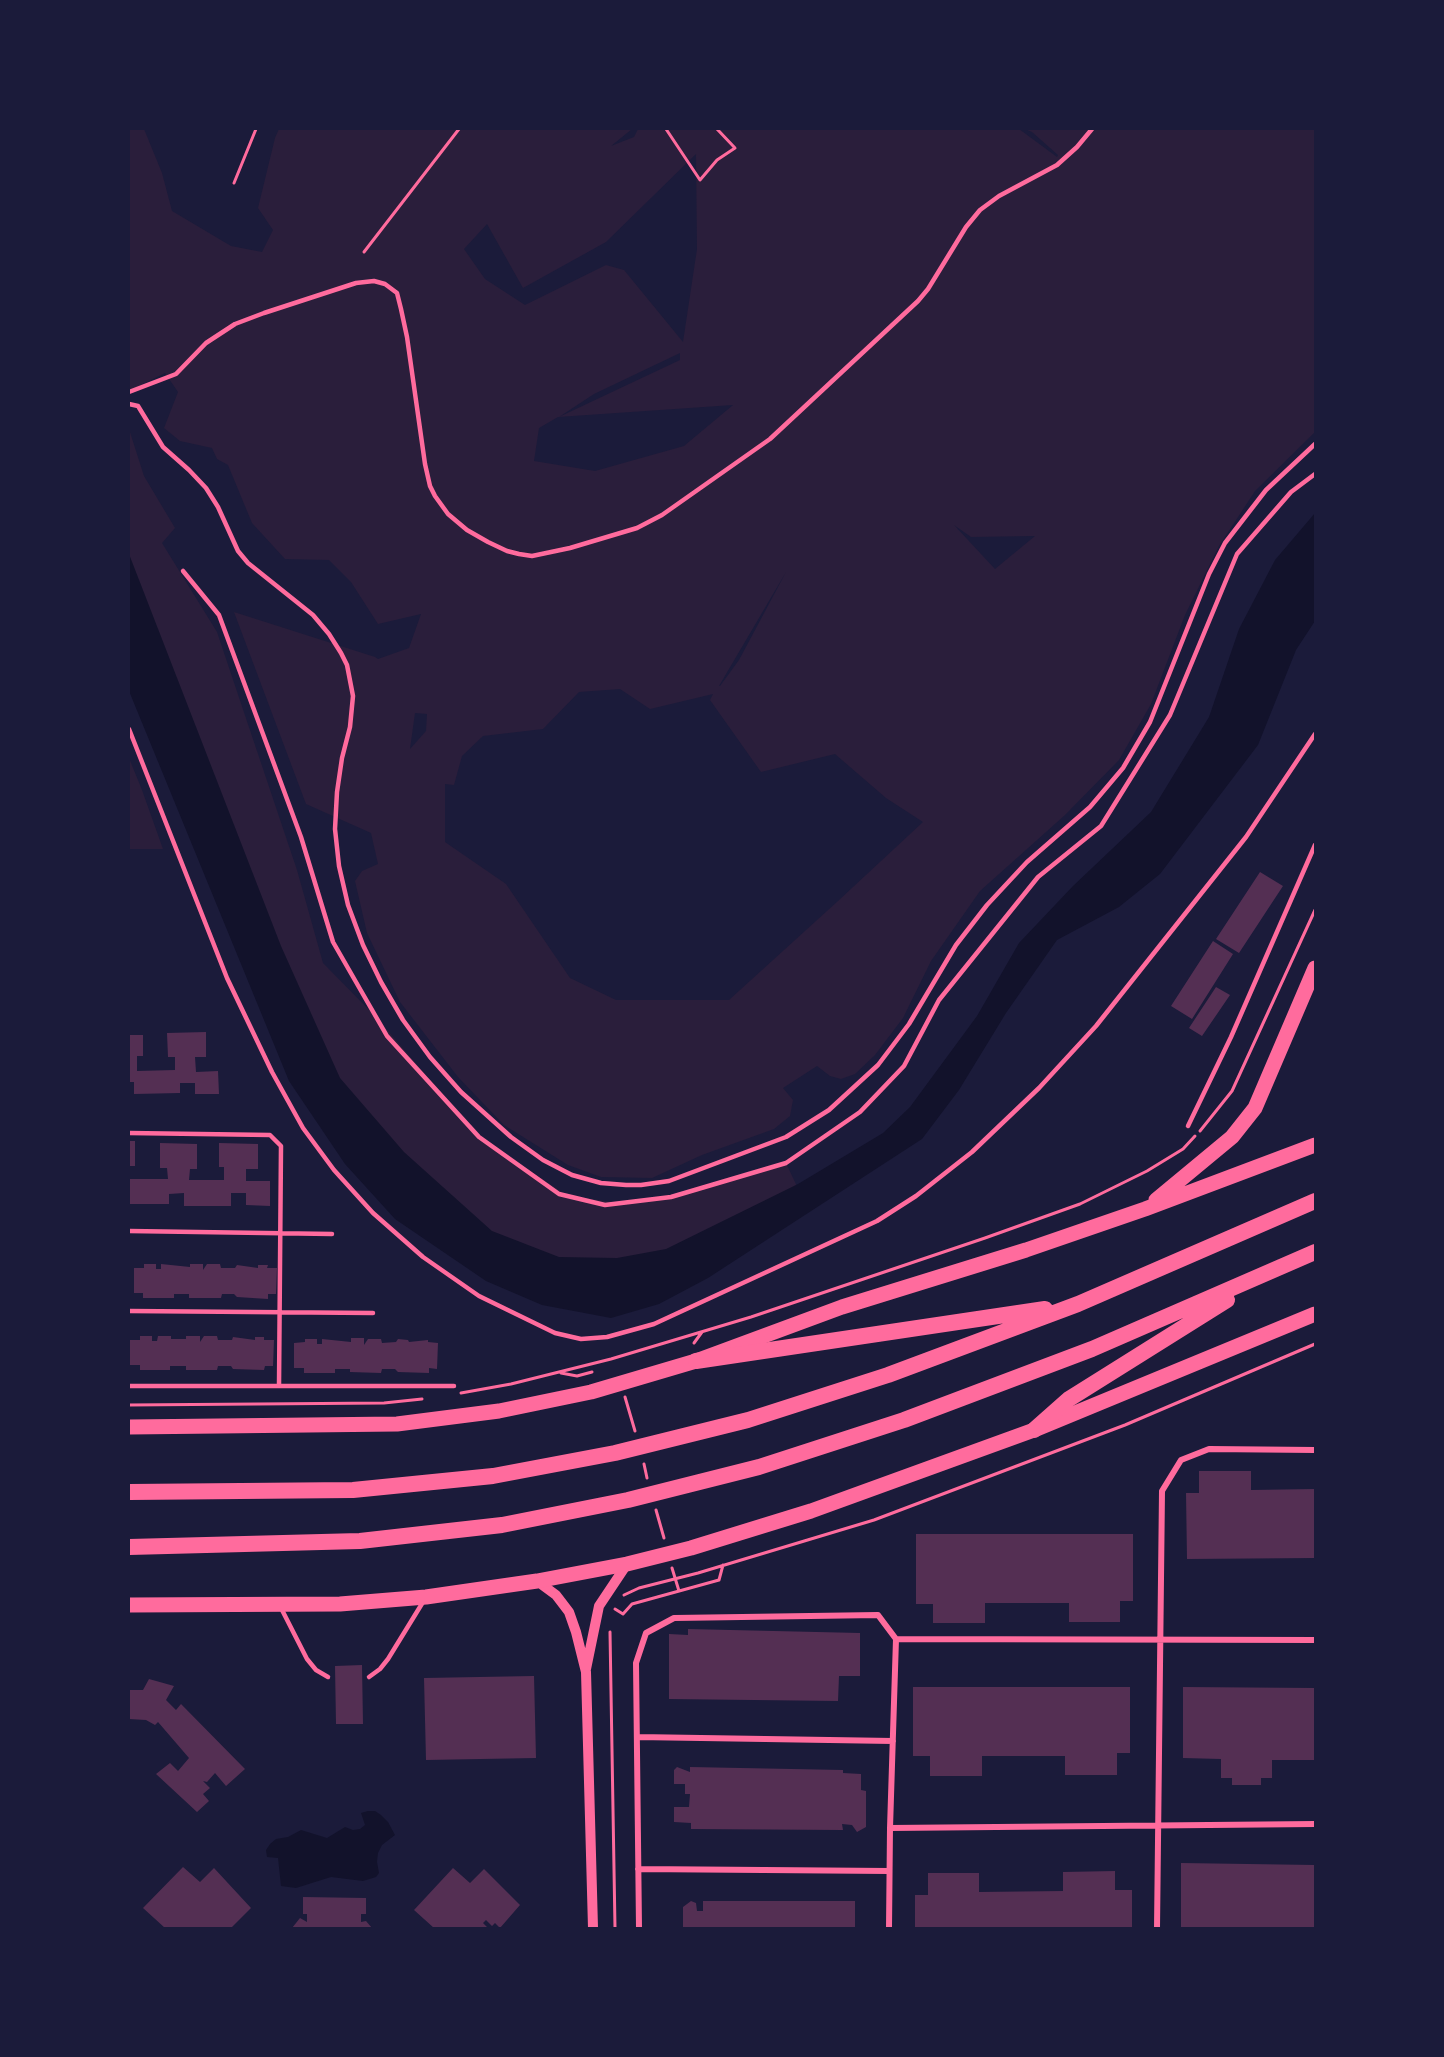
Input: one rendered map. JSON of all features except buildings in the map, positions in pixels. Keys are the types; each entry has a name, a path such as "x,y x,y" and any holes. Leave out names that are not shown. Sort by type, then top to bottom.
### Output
{"highway":[{"path":"129,1492 353,1490 493,1476 615,1453 759,1417 888,1375 1078,1304 1315,1201"},
{"path":"129,1547 360,1541 502,1525 628,1500 759,1467 904,1420 1092,1349 1315,1252"},
{"path":"1034,1430 1069,1399 1271,1272"},
{"path":"696,1361 1078,1304"}],"main road":[{"path":"1144,1209 1232,1137 1255,1108 1315,968"},
{"path":"129,1427 397,1424 499,1411 591,1392 696,1361 842,1307 1026,1250 1315,1145"},
{"path":"129,1605 279,1606 426,1597 537,1581 691,1548 811,1511 1034,1430 1315,1314"}],"street":[{"path":"1157,1928 1162,1491 1181,1461 1209,1449 1315,1450"},
{"path":"586,1672 599,1606 627,1563"},
{"path":"537,1581 556,1596 568,1612 576,1632 586,1672 593,1928"},
{"path":"639,1928 636,1663 646,1633 674,1618 878,1615 896,1639 889,1928"},
{"path":"896,1639 1315,1640"},
{"path":"637,1737 893,1741"},
{"path":"890,1828 1315,1824"},
{"path":"638,1869 889,1871"}],"lane":[{"path":"129,392 176,374 206,343 235,324 356,283 374,281 385,284 397,293 401,309 425,464 435,496 448,514 468,530 488,542 519,555 532,556 570,548 636,528 662,515 770,439 918,301 928,289 966,227 980,210 999,196 1057,165 1092,129"},
{"path":"129,404 138,406 163,447 206,489 218,507 231,538 248,563 314,615 329,634 347,665 353,696 350,727 339,773 335,810 336,848 343,888 363,945 391,1001 430,1058 477,1108 527,1149 572,1175 601,1183 641,1185 669,1180 786,1137 829,1110 862,1082 891,1049 914,1017 956,945 987,905 1027,862 1090,807 1122,768 1150,722 1209,574 1225,543 1266,490 1315,444"},
{"path":"183,571 219,615 301,837 333,942 387,1036 479,1137 559,1194 605,1205 671,1197 786,1163 860,1112 904,1066 939,1000 1038,877 1101,826 1170,715 1237,554 1291,492 1315,474"},
{"path":"129,729 227,978 272,1072 303,1128 334,1170 373,1213 423,1257 480,1296 555,1332 581,1340 607,1337 654,1324 877,1221 916,1196 972,1152 1039,1088 1095,1026 1246,837 1315,734"},
{"path":"1188,1126 1232,1037 1315,844"},
{"path":"129,1133 270,1135 281,1146 279,1386"},
{"path":"129,1231 332,1234"},
{"path":"129,1311 372,1313"},
{"path":"129,1386 454,1386"},
{"path":"369,1677 388,1659 426,1597"},
{"path":"279,1606 307,1659 316,1670 327,1677"}],"path":[{"path":"234,183 256,129"},
{"path":"364,252 459,129"},
{"path":"666,129 700,180 717,160 735,147 717,129"},
{"path":"694,1343 704,1330"},
{"path":"618,1601 624,1595 639,1588 885,1516 1125,1425 1315,1344"},
{"path":"558,1372 577,1376"},
{"path":"610,1616 611,1606 623,1614 632,1604 719,1580 723,1565"},
{"path":"610,1627 615,1928"}],"shaded area":[{"path":"129,129 144,129 162,173 172,211 231,246 262,252 273,230 258,208 279,129 632,129 611,146 634,137 638,129 1019,129 1057,157 1058,155 1032,132 1025,129 1315,129 1315,432 1255,491 1219,546 1185,615 1151,704 1119,760 1065,815 980,891 931,961 903,1018 875,1055 855,1074 841,1079 830,1076 817,1066 783,1088 793,1100 790,1116 774,1129 702,1155 652,1178 601,1177 568,1165 504,1125 458,1077 400,1002 367,933 355,881 362,871 378,864 371,833 306,804 234,612 378,659 409,648 421,614 378,624 351,582 329,560 285,559 252,523 228,465 217,459 212,448 180,441 164,428 178,392 165,373 129,391","holes":["696,154 697,249 683,342 624,270 606,265 525,305 485,279 464,249 487,224 523,288 606,242","680,353 680,360 559,417 594,394","733,405 684,446 595,471 534,461 539,428 558,417","954,525 971,537 1035,536 995,569","786,572 739,660 719,686","620,689 650,709 713,694 710,700 761,772 835,754 886,798 923,822 729,1000 616,1000 570,978 506,884 445,842 445,784 454,785 462,756 483,736 543,729 579,692","415,713 427,714 426,731 410,749"]},
{"path":"129,429 144,476 175,528 162,543 217,632 297,870 323,963 377,1018 479,1137 568,1196 621,1203 686,1193 786,1163 802,1197 584,1295 476,1249 321,1093 129,608"},
{"path":"1315,513 1315,621 1296,650 1258,745 1160,874 1119,907 1057,940 1006,1013 959,1090 922,1139 708,1278 659,1304 611,1318 542,1305 486,1281 395,1219 345,1164 289,1081 129,691 129,554 281,946 340,1078 404,1152 492,1231 559,1257 617,1258 666,1249 798,1184 883,1133 910,1107 977,1016 1019,943 1073,886 1151,812 1209,717 1239,629 1275,560"},
{"path":"129,758 142,790 163,849 129,849"},
{"path":"375,1811 381,1815 395,1835 382,1845 378,1853 379,1873 376,1877 363,1881 331,1877 296,1888 281,1886 278,1858 267,1857 266,1850 270,1844 276,1839 288,1837 301,1830 327,1838 345,1827 353,1830 360,1829 365,1825 361,1813"}]}
